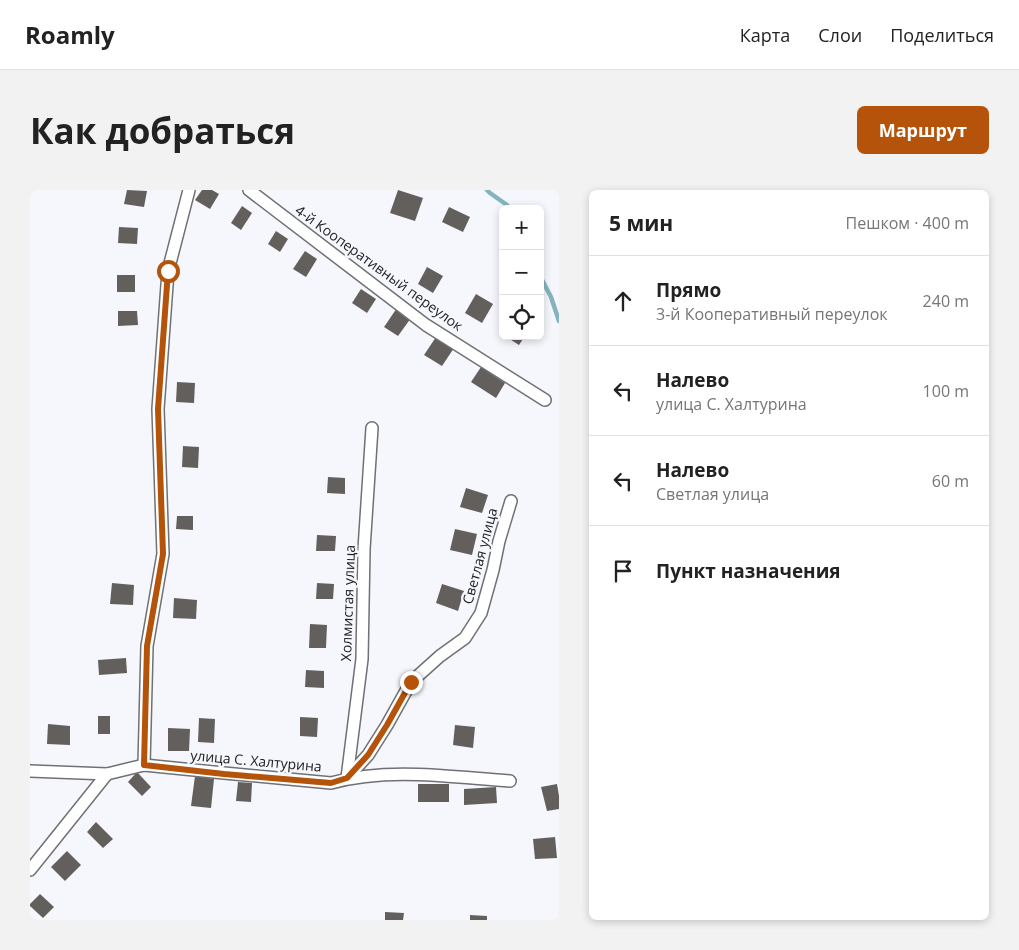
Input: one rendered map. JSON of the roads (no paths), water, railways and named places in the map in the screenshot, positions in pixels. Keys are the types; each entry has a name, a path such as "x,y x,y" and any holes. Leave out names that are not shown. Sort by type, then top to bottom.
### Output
{"street":[{"path":"144,765 147,646 163,554 158,409 168,271 189,190"},
{"name":"4-й Кооперативный переулок","path":"249,190 426,325 545,400"},
{"name":"Холмистая улица","path":"347,778 362,659 364,548 372,428"},
{"name":"Светлая улица","path":"347,778 368,755 411,682 440,656 465,638 481,613 511,501"},
{"name":"улица С. Халтурина","path":"30,771 107,774 144,765 331,783 347,778 398,774 510,781"},
{"path":"30,870 107,774"}],"waterway":[{"path":"487,190 507,205"},
{"path":"544,284 551,297 559,321"}]}
